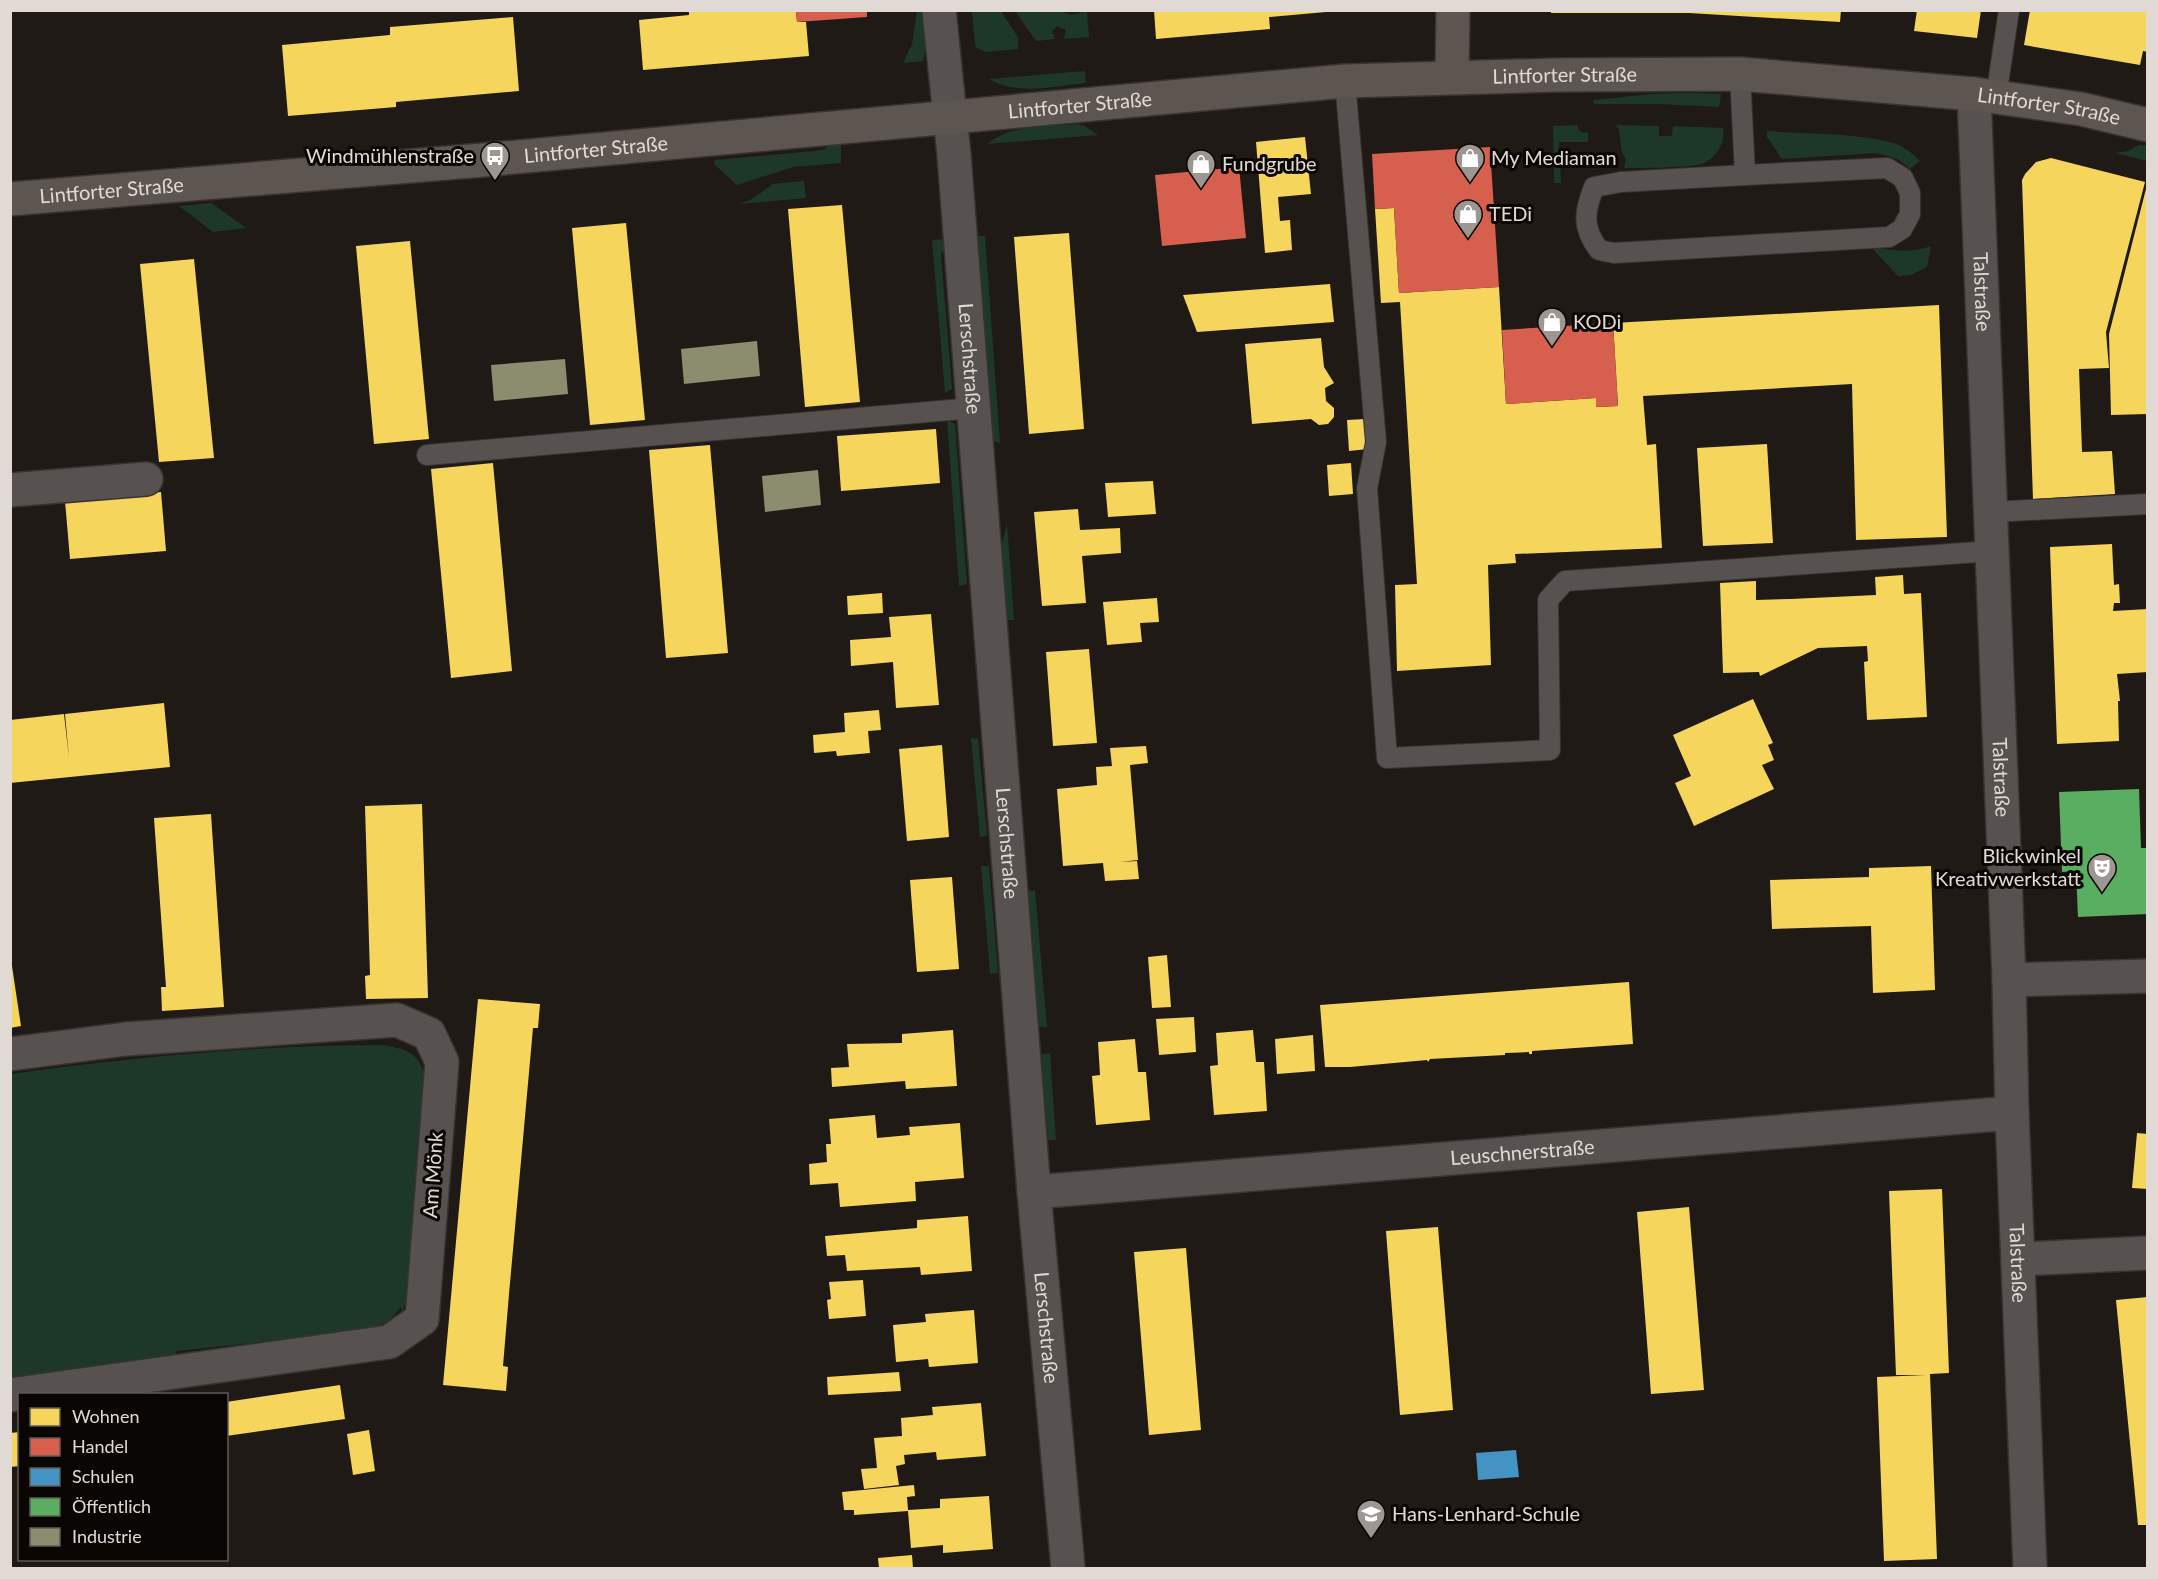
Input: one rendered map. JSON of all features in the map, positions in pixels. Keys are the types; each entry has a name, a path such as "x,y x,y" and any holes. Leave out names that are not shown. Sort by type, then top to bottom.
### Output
{"street":[{"path":"939,10 950,116"},
{"path":"1452,78 1453,10"},
{"name":"Lintforter Straße","path":"10,199 483,160 1345,81 1740,74 1985,95 2081,109 2148,125"},
{"name":"Talstraße","path":"1985,95 1991,512 2030,1569"},
{"name":"Lerschstraße","path":"950,116 1034,1192 1068,1569"},
{"path":"10,490 146,479"},
{"path":"2009,980 2148,976"},
{"name":"Am Mönk","path":"10,1054 126,1039 397,1020 429,1034 442,1062 422,1319 389,1342 24,1393"},
{"name":"Leuschnerstraße","path":"1034,1192 2012,1113"},
{"path":"2019,1259 2148,1253"}],"lane":[{"path":"1985,95 2009,10"},
{"path":"1740,74 1745,175"},
{"path":"1345,81 1376,442 1367,488 1387,758 1550,750 1548,600 1565,581 1993,551"},
{"path":"1887,168 1903,178 1910,193 1910,214 1902,229 1889,237 1614,253 1599,250 1590,238 1585,218 1594,188 1621,182 1745,175 1887,168"},
{"path":"427,455 974,408"},
{"path":"1991,512 2148,504"}],"green space":[{"path":"917,11 926,11 928,40 923,61 903,63 912,44"},
{"path":"972,11 1001,11 1018,37 1018,49 986,52 977,48"},
{"path":"1015,11 1059,11 1072,15 1087,11 1089,37 1064,39 1066,30 1057,26 1052,32 1055,39 1036,41"},
{"path":"1085,71 1086,83 1049,88 1024,89 989,79"},
{"path":"1652,94 1721,94 1719,107 1594,104 1593,100"},
{"path":"1078,124 1098,135 987,144 1018,130"},
{"path":"1577,125 1580,132 1588,133 1588,142 1559,142 1561,183 1554,183 1553,126"},
{"path":"1616,125 1659,126 1659,136 1672,136 1673,126 1723,128 1724,133 1717,153 1704,163 1678,167 1624,168 1626,160"},
{"path":"1767,131 1879,140 1901,146 1920,161 1910,169 1898,159 1876,153 1782,159 1767,137"},
{"path":"841,143 841,163 793,167 737,185 714,164 715,160 824,150 829,144"},
{"path":"2139,145 2147,145 2147,161 2115,153 2128,151"},
{"path":"804,181 806,198 740,204 752,199 773,184"},
{"path":"211,203 246,228 213,232 179,206"},
{"path":"972,236 985,236 1000,443 993,441 978,254"},
{"path":"944,239 944,249 941,254 952,389 945,393 932,240"},
{"path":"1931,246 1927,267 1911,275 1898,276 1871,247 1908,251"},
{"path":"947,420 955,424 967,584 959,586"},
{"path":"1007,524 1014,620 1007,620 1001,547"},
{"path":"971,738 978,739 987,836 980,837"},
{"path":"981,866 989,866 998,973 990,974"},
{"path":"1035,890 1047,1027 1039,1027 1028,891"},
{"path":"383,1045 405,1050 416,1057 424,1078 407,1298 402,1312 401,1307 389,1321 370,1330 177,1351 176,1354 11,1379 11,1074 197,1053 290,1047"},
{"path":"1050,1053 1056,1140 1048,1140 1041,1054"}],"building: Wohnen":[{"path":"689,10 796,10 797,22 806,22 809,56 643,70 639,20 689,15"},
{"path":"1154,10 1326,10 1326,12 1269,17 1270,29 1156,39"},
{"path":"1551,10 1841,10 1840,22 1689,13 1551,13"},
{"path":"1917,10 1981,10 1977,38 1914,31"},
{"path":"2030,10 2148,10 2148,52 2143,51 2140,65 2024,45"},
{"path":"513,17 519,91 396,102 396,107 288,116 282,45 390,35 390,27"},
{"path":"1305,137 1311,194 1278,197 1280,221 1290,220 1292,250 1265,253 1256,142"},
{"path":"2051,158 2145,182 2106,332 2109,368 2079,369 2082,452 2112,451 2115,494 2033,499 2022,180 2036,162"},
{"path":"2147,185 2148,414 2111,415 2109,334"},
{"path":"842,205 860,402 805,407 788,209"},
{"path":"1394,208 1399,293 1499,287 1506,404 1596,398 1596,407 1618,406 1613,323 1939,305 1947,537 1856,540 1852,384 1643,396 1647,445 1656,444 1662,548 1515,554 1516,563 1488,565 1491,665 1397,671 1395,585 1417,584 1400,302 1381,303 1375,209"},
{"path":"626,223 645,420 590,425 572,228"},
{"path":"1069,233 1084,429 1029,434 1014,237"},
{"path":"410,241 429,439 374,444 356,246"},
{"path":"194,259 214,458 159,462 140,264"},
{"path":"1330,284 1334,322 1197,332 1183,295"},
{"path":"1321,338 1324,367 1334,383 1325,388 1326,401 1334,408 1334,417 1328,424 1319,425 1311,419 1252,424 1245,344"},
{"path":"1365,419 1368,449 1349,451 1347,420"},
{"path":"936,429 940,483 841,491 837,436"},
{"path":"1767,444 1773,543 1703,546 1697,448"},
{"path":"710,445 728,653 666,658 649,450"},
{"path":"493,463 512,671 451,678 431,469"},
{"path":"1351,463 1353,494 1329,496 1327,465"},
{"path":"1153,481 1156,514 1108,517 1105,483"},
{"path":"161,492 166,551 70,559 65,501"},
{"path":"1078,509 1080,530 1120,528 1121,553 1082,556 1086,603 1042,606 1034,512"},
{"path":"2112,544 2114,585 2119,584 2120,603 2114,603 2113,611 2148,609 2148,672 2117,674 2120,701 2118,701 2119,741 2057,744 2050,547"},
{"path":"1903,575 1904,594 1921,593 1927,717 1867,720 1864,662 1868,661 1867,646 1818,648 1760,676 1759,672 1723,673 1720,583 1756,581 1756,600 1791,599 1876,595 1875,577"},
{"path":"882,593 883,613 848,615 847,596"},
{"path":"1157,598 1159,622 1140,623 1142,642 1107,645 1103,602"},
{"path":"931,614 939,705 896,708 893,662 851,666 850,640 891,637 889,617"},
{"path":"1089,649 1097,743 1053,746 1046,652"},
{"path":"1753,699 1773,743 1768,745 1774,760 1762,765 1774,789 1694,826 1675,783 1691,776 1673,735"},
{"path":"164,703 170,767 10,783 10,720 64,714 69,758 65,714"},
{"path":"879,710 881,730 868,731 870,753 837,756 836,751 814,753 813,735 845,732 844,713"},
{"path":"942,745 949,837 907,841 899,749"},
{"path":"1146,746 1148,763 1130,765 1138,860 1120,862 1137,861 1139,879 1105,881 1103,863 1063,866 1057,789 1097,785 1096,767 1112,766 1110,748"},
{"path":"422,804 428,998 366,999 365,976 370,975 365,806"},
{"path":"211,814 224,1007 162,1011 161,987 166,987 154,818"},
{"path":"1931,866 1935,990 1873,993 1871,926 1772,929 1770,880 1869,877 1869,868"},
{"path":"952,877 959,969 917,972 910,880"},
{"path":"10,953 21,1026 10,1028"},
{"path":"1167,955 1171,1007 1152,1008 1148,957"},
{"path":"1629,982 1633,1044 1532,1051 1532,1054 1529,1052 1505,1053 1505,1055 1430,1059 1428,1062 1427,1060 1325,1067 1320,1005"},
{"path":"478,999 540,1004 538,1028 533,1028 509,1294 503,1366 508,1367 506,1391 443,1385"},
{"path":"1194,1017 1196,1052 1159,1055 1156,1019"},
{"path":"953,1030 957,1086 906,1089 905,1081 832,1087 831,1068 849,1067 847,1044 902,1043 902,1034"},
{"path":"1253,1030 1256,1062 1264,1062 1267,1111 1214,1115 1210,1066 1218,1065 1216,1033"},
{"path":"1313,1035 1315,1071 1277,1074 1275,1039"},
{"path":"1135,1039 1138,1072 1146,1072 1150,1120 1096,1125 1092,1076 1100,1075 1098,1042"},
{"path":"875,1115 877,1138 910,1135 909,1127 960,1123 964,1178 915,1182 916,1201 840,1207 838,1183 810,1185 809,1164 827,1162 826,1144 831,1144 829,1119"},
{"path":"2137,1133 2148,1134 2148,1189 2132,1188"},
{"path":"1942,1189 1949,1373 1930,1374 1937,1559 1884,1561 1877,1377 1926,1375 1896,1375 1889,1191"},
{"path":"1689,1207 1704,1390 1651,1394 1637,1212"},
{"path":"968,1216 972,1271 921,1275 920,1267 847,1271 845,1255 827,1256 825,1236 917,1228 917,1220"},
{"path":"1438,1227 1453,1410 1400,1415 1386,1231"},
{"path":"1186,1248 1201,1430 1149,1435 1134,1252"},
{"path":"863,1280 866,1316 829,1319 827,1300 831,1299 829,1282"},
{"path":"2148,1297 2148,1525 2138,1525 2116,1300"},
{"path":"974,1310 978,1363 929,1367 928,1359 896,1362 893,1325 926,1322 925,1314"},
{"path":"899,1372 901,1391 828,1395 827,1377"},
{"path":"340,1385 345,1419 228,1436 228,1402"},
{"path":"981,1403 986,1456 937,1460 936,1452 904,1455 905,1464 896,1466 899,1485 864,1489 861,1469 877,1468 874,1438 902,1436 901,1418 933,1415 932,1407"},
{"path":"369,1430 375,1471 353,1475 347,1434"},
{"path":"18,1432 18,1466 10,1467 10,1433"},
{"path":"914,1485 915,1496 907,1497 908,1510 940,1508 940,1499 989,1496 993,1549 943,1553 943,1545 911,1548 908,1511 854,1515 854,1510 844,1510 842,1492"},
{"path":"912,1555 913,1568 879,1568 878,1558"}],"building: Handel":[{"path":"796,10 867,10 867,17 797,22"},
{"path":"1490,147 1499,287 1399,293 1394,208 1375,209 1372,154"},
{"path":"1239,167 1246,238 1162,246 1155,175"},
{"path":"1613,323 1618,406 1596,407 1596,398 1506,404 1502,330"}],"building: Schulen":[{"path":"1516,1450 1519,1477 1478,1480 1476,1453"}],"building: Öffentlich":[{"path":"2139,789 2141,848 2148,848 2148,914 2078,917 2076,871 2062,872 2059,792"}],"building: Industrie":[{"path":"757,341 760,376 684,384 681,349"},
{"path":"565,359 568,394 494,401 491,365"},
{"path":"818,470 821,505 765,512 762,476"}],"place":[{"name":"Windmühlenstraße","path":"495,182"},
{"name":"My Mediaman","path":"1470,184"},
{"name":"Fundgrube","path":"1201,190"},
{"name":"TEDi","path":"1468,240"},
{"name":"KODi","path":"1552,348"},
{"name":"Blickwinkel Kreativwerkstatt","path":"2102,894"},
{"name":"Hans-Lenhard-Schule","path":"1371,1540"}]}
